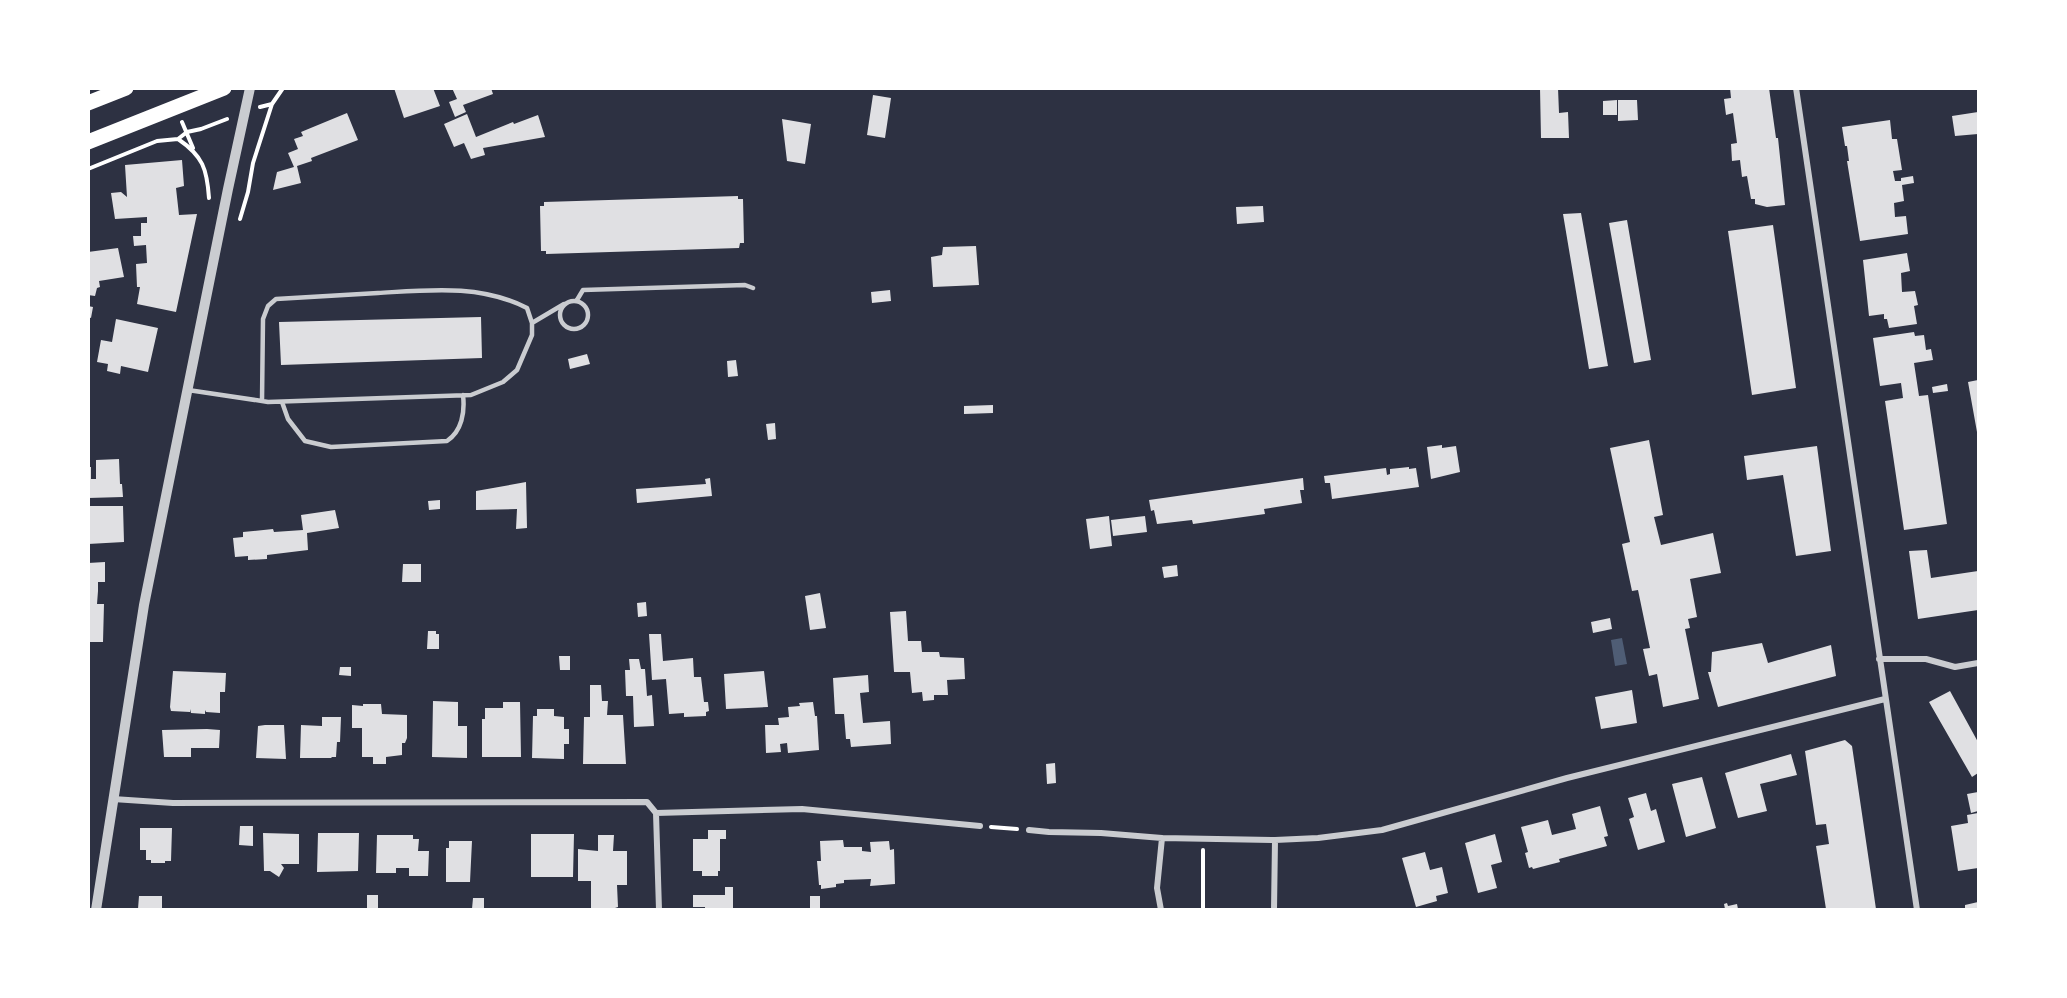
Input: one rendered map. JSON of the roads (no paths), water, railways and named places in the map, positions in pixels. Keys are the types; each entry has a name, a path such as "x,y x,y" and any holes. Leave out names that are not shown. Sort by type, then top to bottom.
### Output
{"main road":[{"path":"88,103 126,88"},
{"path":"88,142 224,88"}],"street":[{"path":"96,909 144,604 250,88"},
{"path":"1796,88 1917,909"},
{"path":"1879,659 1926,658 1955,667 1978,663"},
{"path":"1029,830 1162,838 1275,840 1318,838 1382,830 1567,778 1885,699"},
{"path":"113,799 173,803 648,802 656,813 659,909"},
{"path":"656,813 802,809 980,826"},
{"path":"1161,909 1157,888 1162,838"},
{"path":"1274,909 1275,840"}],"lane":[{"path":"532,323 567,302 577,300 583,290 745,285 753,288"},
{"path":"188,390 262,401 282,402 471,394 503,382 517,370 532,335 532,323 527,308 514,301 484,292 440,289 276,299 268,306 263,319 262,401"},
{"path":"567,302 561,309 560,318 566,326 575,329 584,325 589,317 587,308 577,300"},
{"path":"282,402 288,418 299,435 306,441 331,447 447,441 455,436 462,419 465,407 463,395"}],"water":[{"path":"1622,638 1627,664 1615,666 1611,640"}]}
